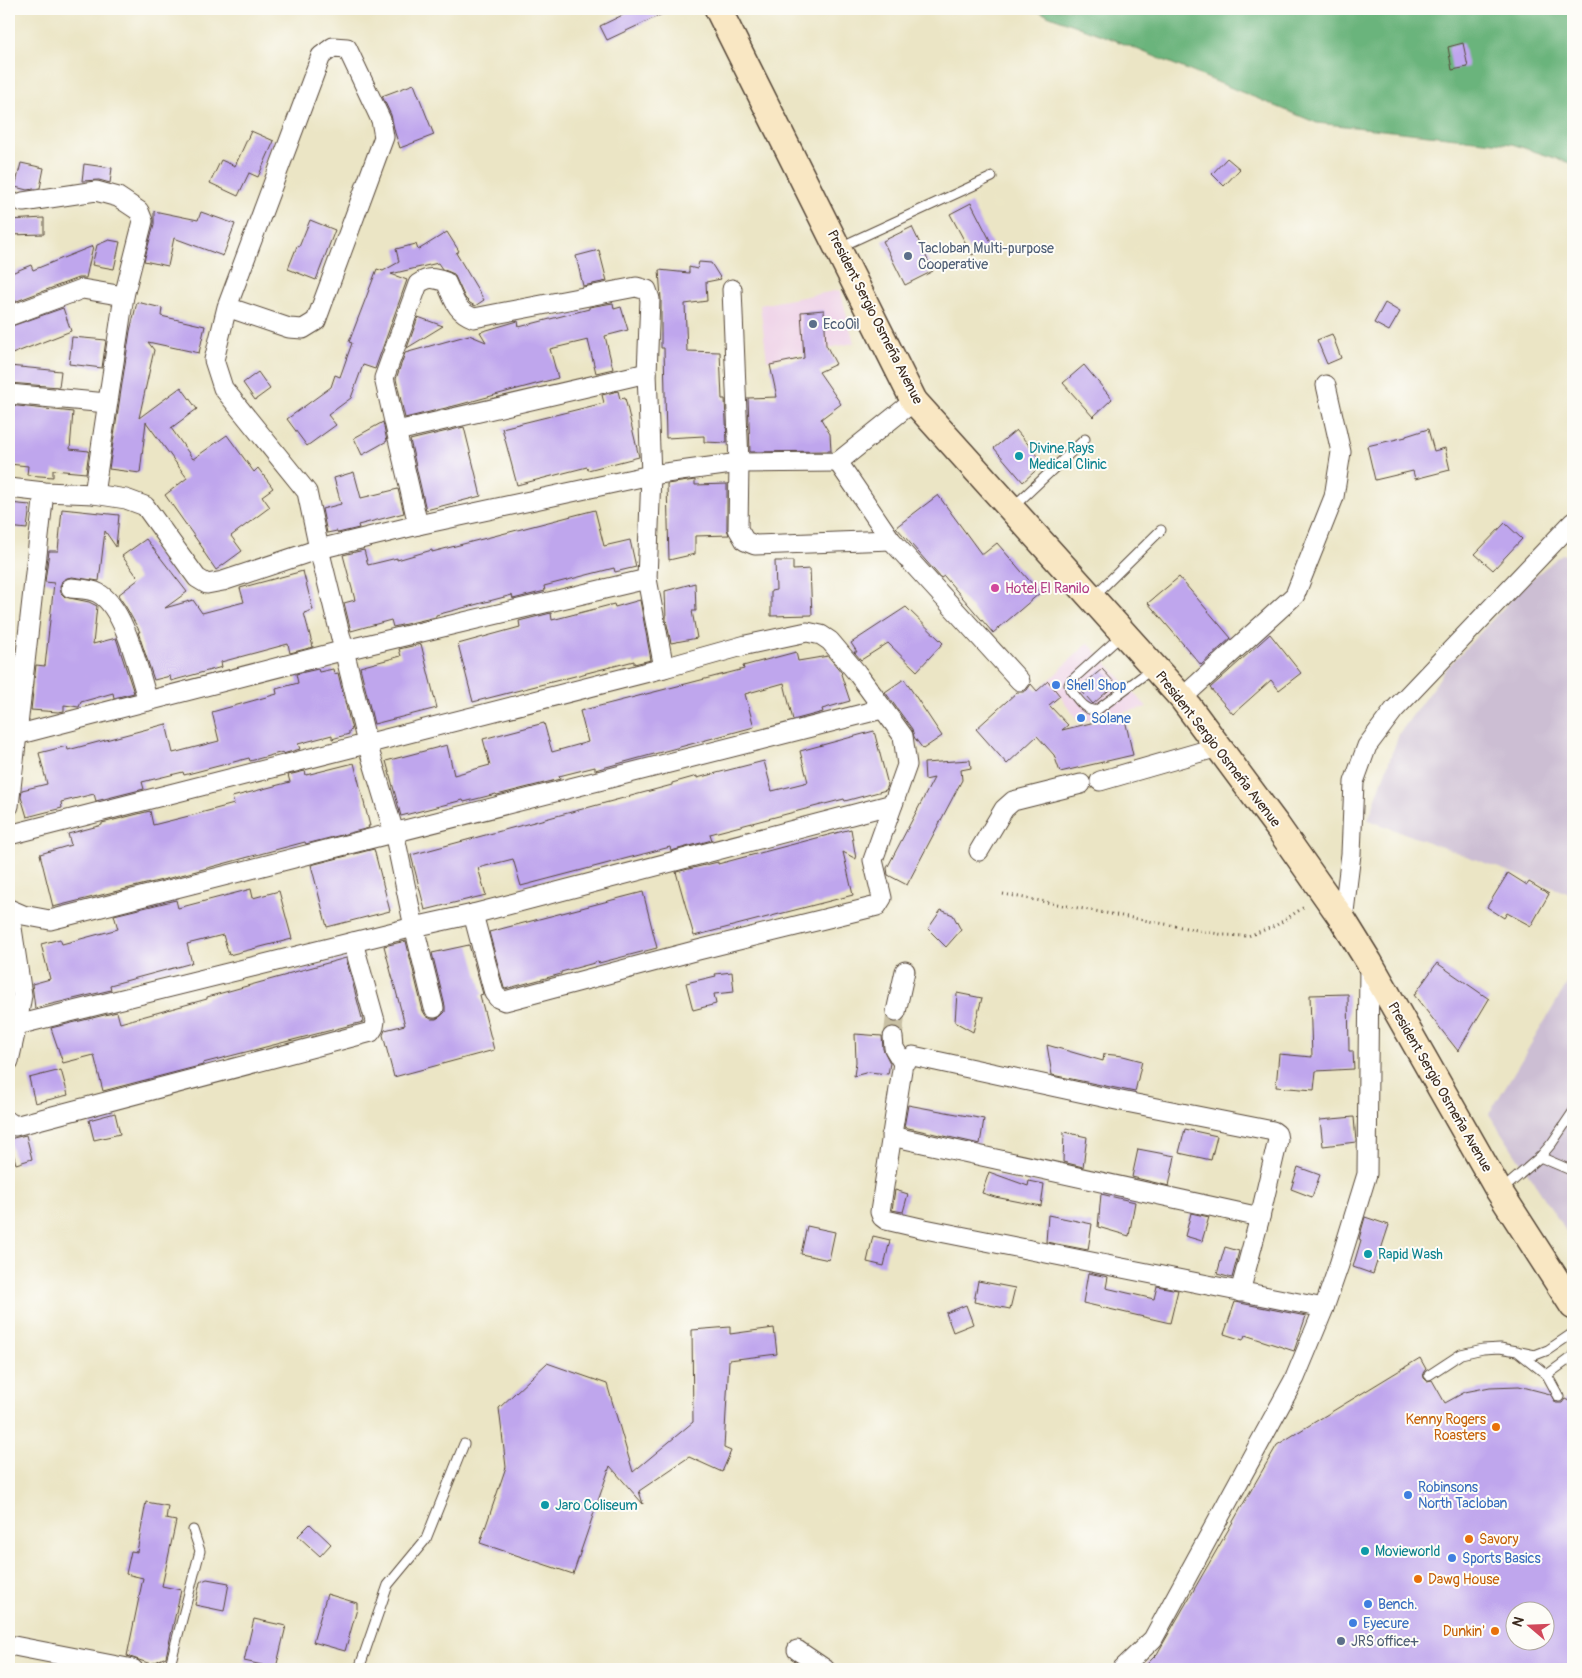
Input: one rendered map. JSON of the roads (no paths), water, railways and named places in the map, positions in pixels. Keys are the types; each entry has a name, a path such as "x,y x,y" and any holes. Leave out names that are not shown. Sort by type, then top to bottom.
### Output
{"main road":[{"name":"President Sergio Osmeña Avenue","path":"718,9 914,401 1182,698 1326,894 1369,962 1500,1191 1561,1279 1573,1306"}],"street":[{"path":"227,306 289,328 303,329 316,321 384,137 381,120 347,48 333,48 321,56 227,306 214,360 223,388 307,492 319,549 367,743 394,832 414,927 434,1008"},
{"path":"23,202 96,191 118,197 139,211 143,221 124,296 94,494"},
{"path":"418,525 384,378 418,284 425,279 435,278 446,282 457,308 464,314 474,318 636,287 647,290 650,299 647,373 651,475 647,579 664,668"},
{"path":"9,316 82,290 124,296"},
{"path":"732,290 739,463 738,529 745,541 755,544 890,540"},
{"path":"397,431 647,373"},
{"path":"1182,698 1295,595 1334,497 1341,452 1326,385"},
{"path":"9,394 107,403"},
{"path":"9,488 126,498 145,506 197,578 207,584 223,582 319,549 418,525 651,475 739,463 838,462 914,401"},
{"path":"838,462 890,540 1020,682"},
{"path":"9,806 44,492"},
{"path":"1343,920 1351,854 1354,782 1368,746 1394,710 1573,522"},
{"path":"16,735 344,650 647,579"},
{"path":"72,588 96,592 105,598 115,611 125,630 148,701"},
{"path":"9,835 664,668 746,645 807,632 821,634 830,640 857,673 903,736 907,764 873,860 882,898 877,906 698,950 504,1001 494,993 473,914"},
{"path":"9,909 23,915 50,920 882,709"},
{"path":"1100,781 1218,747"},
{"path":"979,851 1004,809 1013,802 1081,784"},
{"path":"18,1025 473,914 893,804"},
{"path":"9,921 12,928 22,995 18,1025 9,1061"},
{"path":"9,1122 15,1126 371,1032 375,1021 353,942"},
{"path":"1122,1669 1153,1639 1295,1378 1324,1308 1367,1174 1369,962"},
{"path":"896,1012 904,971"},
{"path":"893,1037 894,1048 903,1063 880,1212 886,1220 1324,1308"},
{"path":"903,1063 913,1056 1116,1100 1273,1131 1277,1134 1278,1140 1240,1292"},
{"path":"891,1136 1260,1217"},
{"path":"9,1645 133,1669"},
{"path":"797,1650 825,1669"}],"lane":[{"path":"838,248 992,177"},
{"path":"1012,508 1085,439"},
{"path":"1092,598 1161,530"},
{"path":"1124,633 1071,681 1069,685 1070,689 1087,709 1097,710 1155,667"},
{"path":"1500,1191 1540,1157 1573,1112"},
{"path":"1540,1157 1573,1172"},
{"path":"1429,1375 1461,1354 1483,1349 1500,1348 1535,1355 1548,1350 1573,1333"},
{"path":"1517,1351 1547,1375 1558,1397"},
{"path":"1547,1375 1573,1356"},
{"path":"359,1669 388,1585 426,1539 464,1444"},
{"path":"169,1669 200,1551 193,1530"}],"tunnel":[{"path":"893,1037 896,1012"}],"place":[{"name":"Tacloban Multi-purpose Cooperative","path":"908,256"},
{"name":"EcoOil","path":"813,324"},
{"name":"Divine Rays Medical Clinic","path":"1019,456"},
{"name":"Hotel El Ranilo","path":"995,588"},
{"name":"Shell Shop","path":"1056,685"},
{"name":"Solane","path":"1081,718"},
{"name":"Rapid Wash","path":"1368,1254"},
{"name":"Kenny Rogers Roasters","path":"1496,1427"},
{"name":"Robinsons North Tacloban","path":"1408,1495"},
{"name":"Jaro Coliseum","path":"545,1505"},
{"name":"Savory","path":"1469,1539"},
{"name":"Movieworld","path":"1365,1551"},
{"name":"Sports Basics","path":"1452,1558"},
{"name":"Dawg House","path":"1418,1579"},
{"name":"Bench.","path":"1368,1604"},
{"name":"Eyecure","path":"1353,1623"},
{"name":"Dunkin'","path":"1495,1631"},
{"name":"JRS office+","path":"1341,1641"}]}
